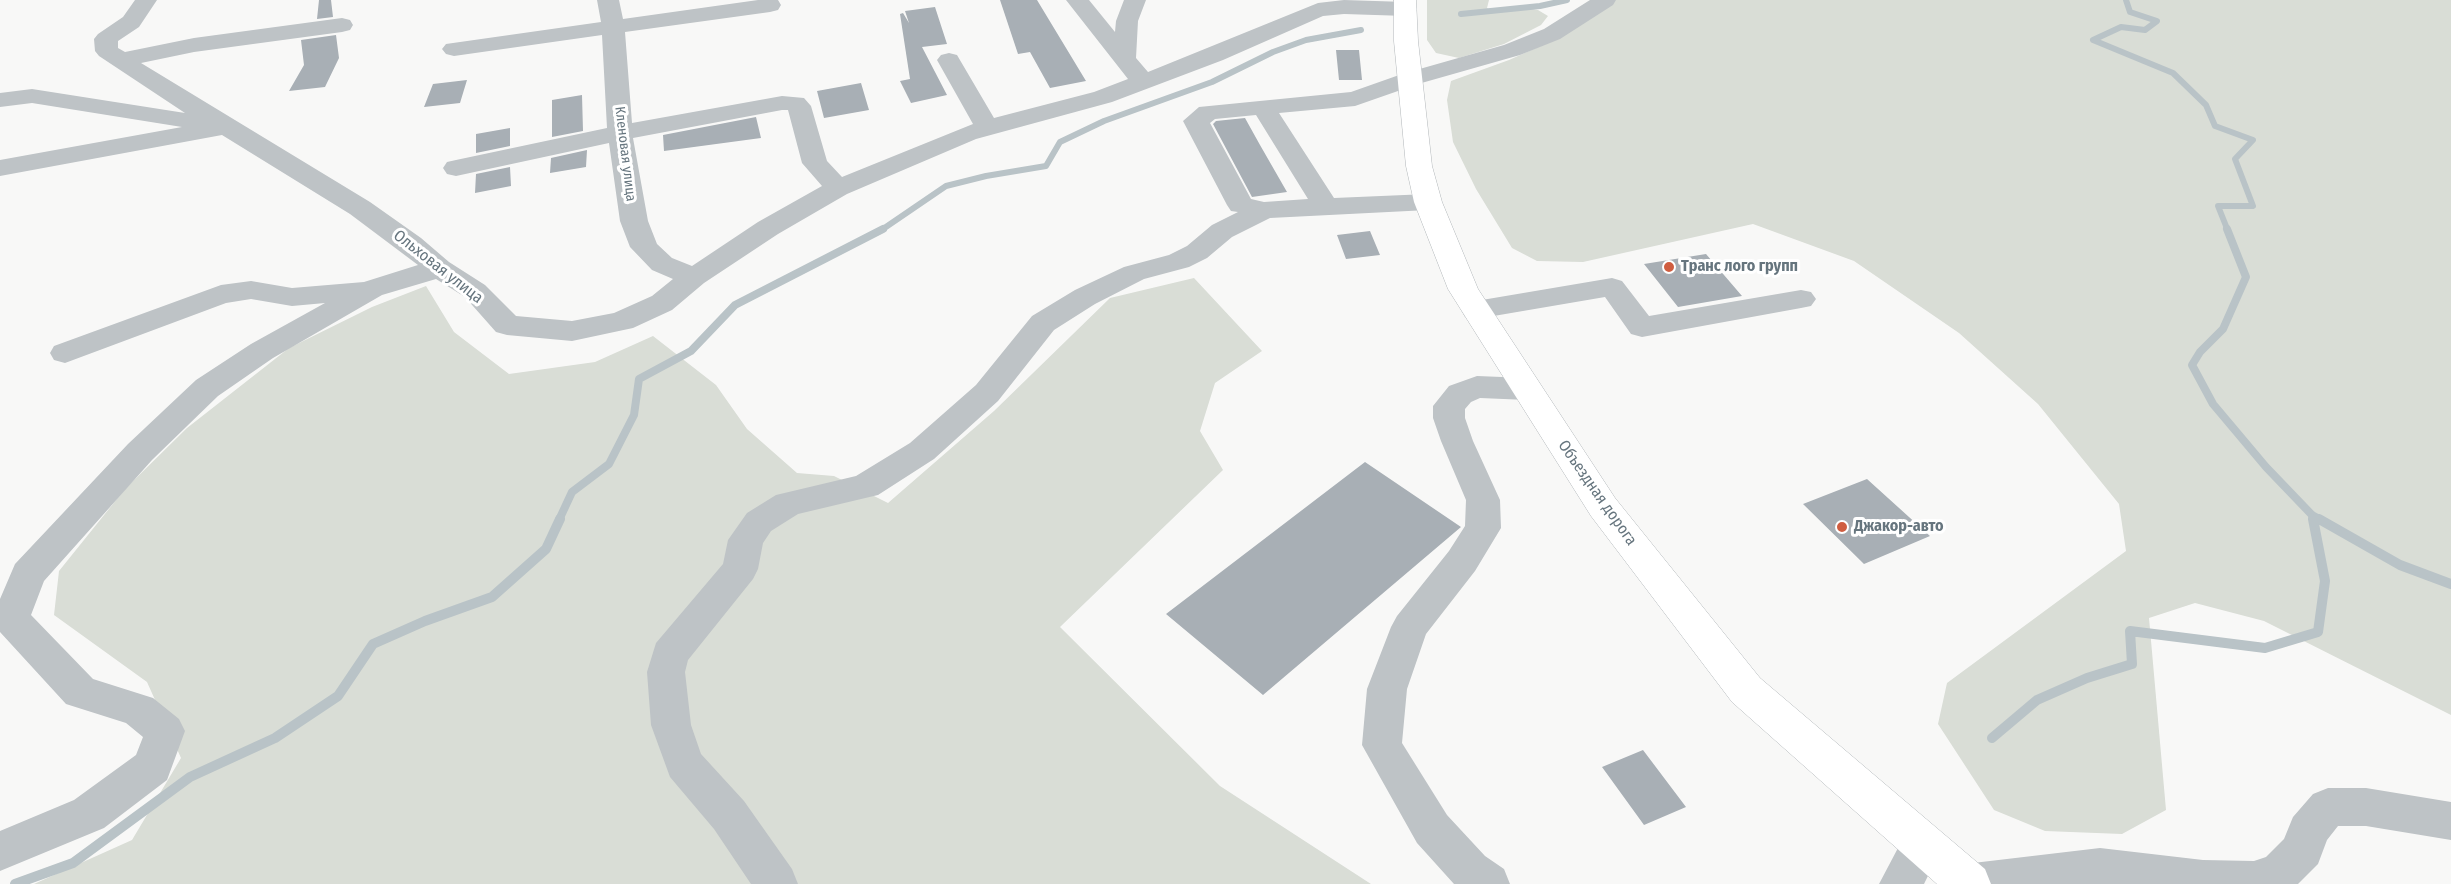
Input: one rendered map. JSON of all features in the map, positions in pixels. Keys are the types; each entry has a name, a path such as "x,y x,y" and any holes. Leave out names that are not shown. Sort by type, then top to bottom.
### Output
{"main road":[{"name":"Объездная дорога","path":"1405,5 1419,166 1428,202 1462,289 1603,507 1746,690 1971,884"}],"street":[{"name":"Ольховая улица","path":"146,0 132,22 106,39 107,51 225,127 360,208 411,244 439,268 475,291 507,325 572,331 622,321 662,303 694,277 768,228 838,188 987,127 1103,97 1215,56 1298,17 1341,3 1405,5"},
{"name":"Кленовая улица","path":"608,0 613,27 620,134 634,221 644,247 662,264 694,277"},
{"path":"1077,0 1143,82"},
{"path":"1124,59 1127,21 1135,0"},
{"path":"1428,202 1264,210 1241,205 1196,121 1208,112 1355,99 1410,79 1522,46 1552,34 1605,0"},
{"path":"454,49 770,5"},
{"path":"122,60 194,45 342,25"},
{"path":"949,60 987,127"},
{"path":"0,100 32,96 225,127"},
{"path":"456,168 504,159 540,148 782,103 795,103 799,106 815,163 838,188"},
{"path":"1263,107 1326,206"},
{"path":"0,168 225,127"},
{"path":"776,884 729,815 684,764 671,725 666,672 670,654 740,569 746,540 759,522 788,504 866,486 922,451 987,393 1043,323 1085,297 1134,273 1179,261 1197,252 1222,231 1264,210"},
{"path":"65,353 221,294 251,290 292,297 372,289 439,268"},
{"path":"1476,310 1612,286 1642,327 1801,299"},
{"path":"0,851 89,813 152,767 165,731 139,710 80,692 11,619 28,574 140,452 207,388 262,351 372,289"},
{"path":"1488,884 1470,870 1432,829 1382,745 1387,689 1410,627 1462,561 1483,528 1483,500 1457,441 1449,418 1449,406 1461,394 1477,387 1527,389"},
{"path":"1971,884 2100,868 2203,881 2254,882 2281,871 2303,850 2308,831 2328,807 2366,807 2451,821"},
{"path":"1901,884 1923,843"}],"shaded area":[{"path":"1427,0 1489,0 1487,8 1494,13 1524,8 1538,10 1548,16 1541,25 1504,44 1459,58 1436,53 1427,40"},
{"path":"1615,0 2451,0 2451,715 2264,621 2195,603 2149,618 2166,810 2122,834 2045,831 1994,810 1938,724 1947,683 2126,551 2119,504 2038,404 1959,333 1854,261 1753,224 1583,262 1537,261 1512,248 1476,189 1453,142 1447,100 1451,81 1509,60 1563,36"},
{"path":"1194,278 1262,351 1215,383 1200,431 1223,470 1060,627 1220,786 1371,884 34,884 132,840 181,758 147,682 54,615 59,571 125,489 187,428 289,348 372,307 426,286 454,332 509,374 595,362 653,336 716,385 747,429 797,473 834,476 888,503 994,411 1110,298"}],"building":[{"path":"319,0 331,0 333,17 317,19"},
{"path":"1000,0 1037,0 1086,81 1050,88 1030,52 1018,54"},
{"path":"935,7 947,44 922,47 947,95 911,103 900,81 910,79 900,14 903,13 909,23 905,11"},
{"path":"336,35 339,58 325,87 289,91 304,65 301,40"},
{"path":"1336,50 1359,50 1362,80 1339,80"},
{"path":"467,80 460,103 424,107 433,84"},
{"path":"861,83 869,110 824,118 817,91"},
{"path":"582,95 583,131 552,137 552,100"},
{"path":"756,117 761,138 664,151 663,135"},
{"path":"1245,118 1287,192 1252,197 1213,124 1216,121"},
{"path":"510,128 510,146 476,153 476,134"},
{"path":"587,150 586,167 550,173 551,158"},
{"path":"510,167 511,186 475,193 476,174"},
{"path":"1370,231 1380,255 1346,259 1337,235"},
{"path":"1706,254 1742,296 1678,307 1644,264"},
{"path":"1365,462 1461,527 1263,695 1166,614"},
{"path":"1867,479 1930,536 1864,564 1803,504"},
{"path":"1643,750 1686,807 1644,825 1602,767"}],"waterway":[{"path":"1461,14 1540,6 1567,0"},
{"path":"2126,0 2130,12 2157,21 2145,30 2121,27 2093,40 2173,73 2206,105 2215,126 2253,140 2235,159 2253,206 2218,206 2228,231"},
{"path":"883,229 946,186 986,176 1046,166 1060,142 1104,121 1212,82 1273,52 1306,40 1361,30"},
{"path":"559,520 572,492 609,464 634,415 639,379 691,351 735,305 883,229"},
{"path":"2227,229 2246,277 2223,329 2200,352 2192,365 2213,404 2266,467 2312,515"},
{"path":"2312,515 2321,520"},
{"path":"2312,515 2313,520"},
{"path":"15,884 73,863 190,777 275,738 338,696 373,644 425,621 492,597 546,549 560,519"},
{"path":"1992,738 2037,700 2087,678 2132,664 2130,631 2265,648 2318,632 2325,581 2313,519"},
{"path":"2319,519 2400,565 2451,584"}],"place":[{"name":"Транс лого групп","path":"1669,267"},
{"name":"Джакор-авто","path":"1842,527"}]}
